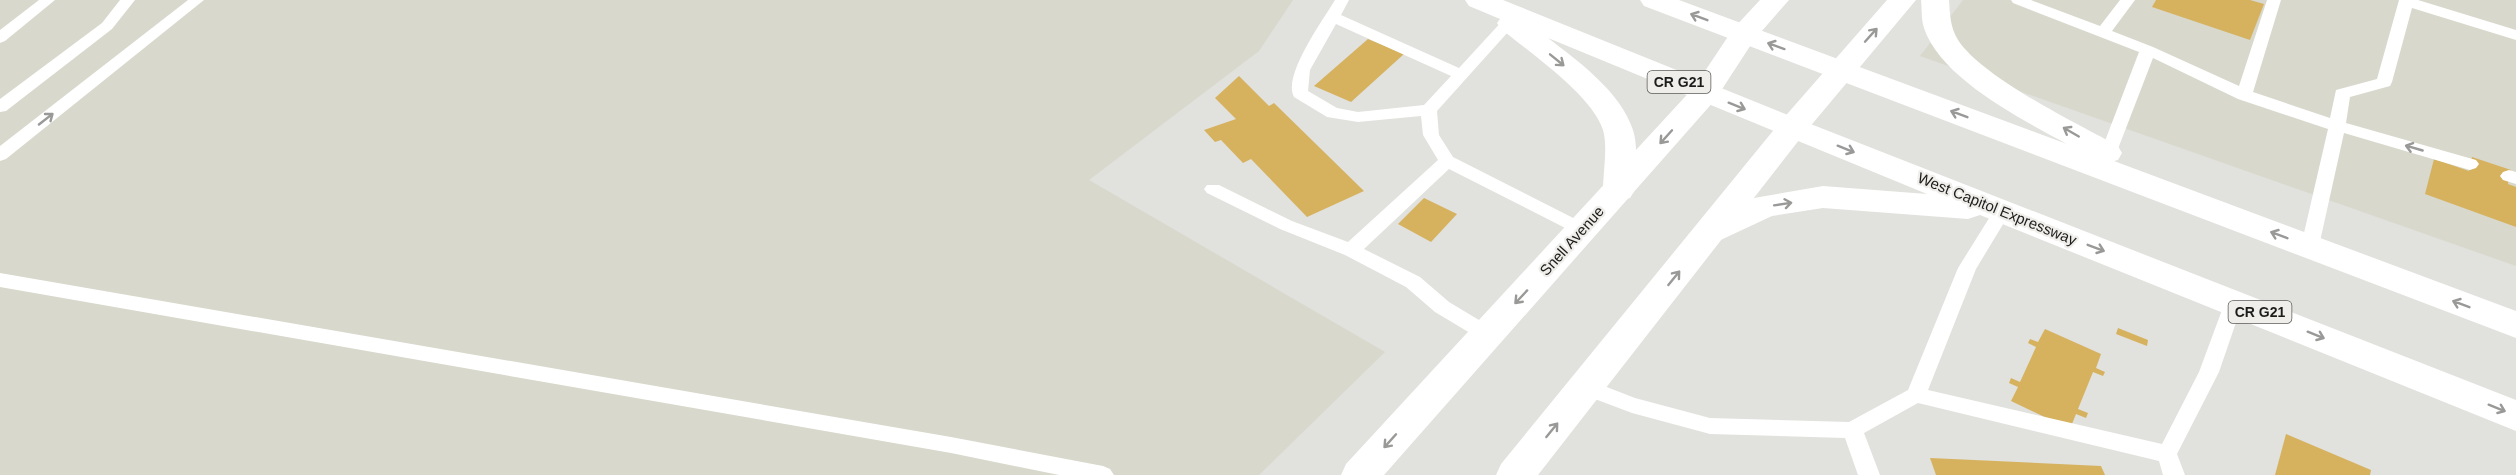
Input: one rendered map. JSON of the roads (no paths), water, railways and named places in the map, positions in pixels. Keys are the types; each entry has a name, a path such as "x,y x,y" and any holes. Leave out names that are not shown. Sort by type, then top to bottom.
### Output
{"main road":[{"path":"1478,0 1578,78 1603,104 1618,130 1619,190"},
{"name":"West Capitol Expressway","path":"1478,0 1792,128 2516,416"},
{"path":"1654,0 2516,325"},
{"name":"Snell Avenue","path":"1360,475 1705,93 1743,34 1775,0"},
{"path":"1515,475 1840,69 1902,0"},
{"path":"1935,0 1938,29 1951,49 1987,84 2175,195"},
{"path":"1710,233 1765,206 1823,197 2002,211"}],"lane":[{"path":"0,38 48,0"},
{"path":"0,107 106,26 128,0"},
{"path":"0,155 197,0"},
{"path":"1342,0 1302,70 1300,93 1334,113 1359,117 1429,110 1509,22"},
{"path":"2018,0 2148,50 2244,95 2337,126 2470,164"},
{"path":"2057,15 2066,0"},
{"path":"2103,33 2128,0"},
{"path":"2244,95 2274,0"},
{"path":"2310,246 2342,94 2384,82 2406,1 2516,35"},
{"path":"1332,17 1462,75"},
{"path":"2108,154 2148,50"},
{"path":"1429,110 1431,135 1447,161 1583,230"},
{"path":"1351,250 1447,161"},
{"path":"1213,189 1286,225 1351,250 1413,282 1442,307 1487,334"},
{"path":"1586,387 1632,405 1710,426 1852,430 1916,395 1967,268 2002,211"},
{"path":"0,280 939,443 1103,475"},
{"path":"2174,475 2167,454 2210,372 2234,302"},
{"path":"1916,395 2167,454"},
{"path":"1852,430 1869,475"}]}
